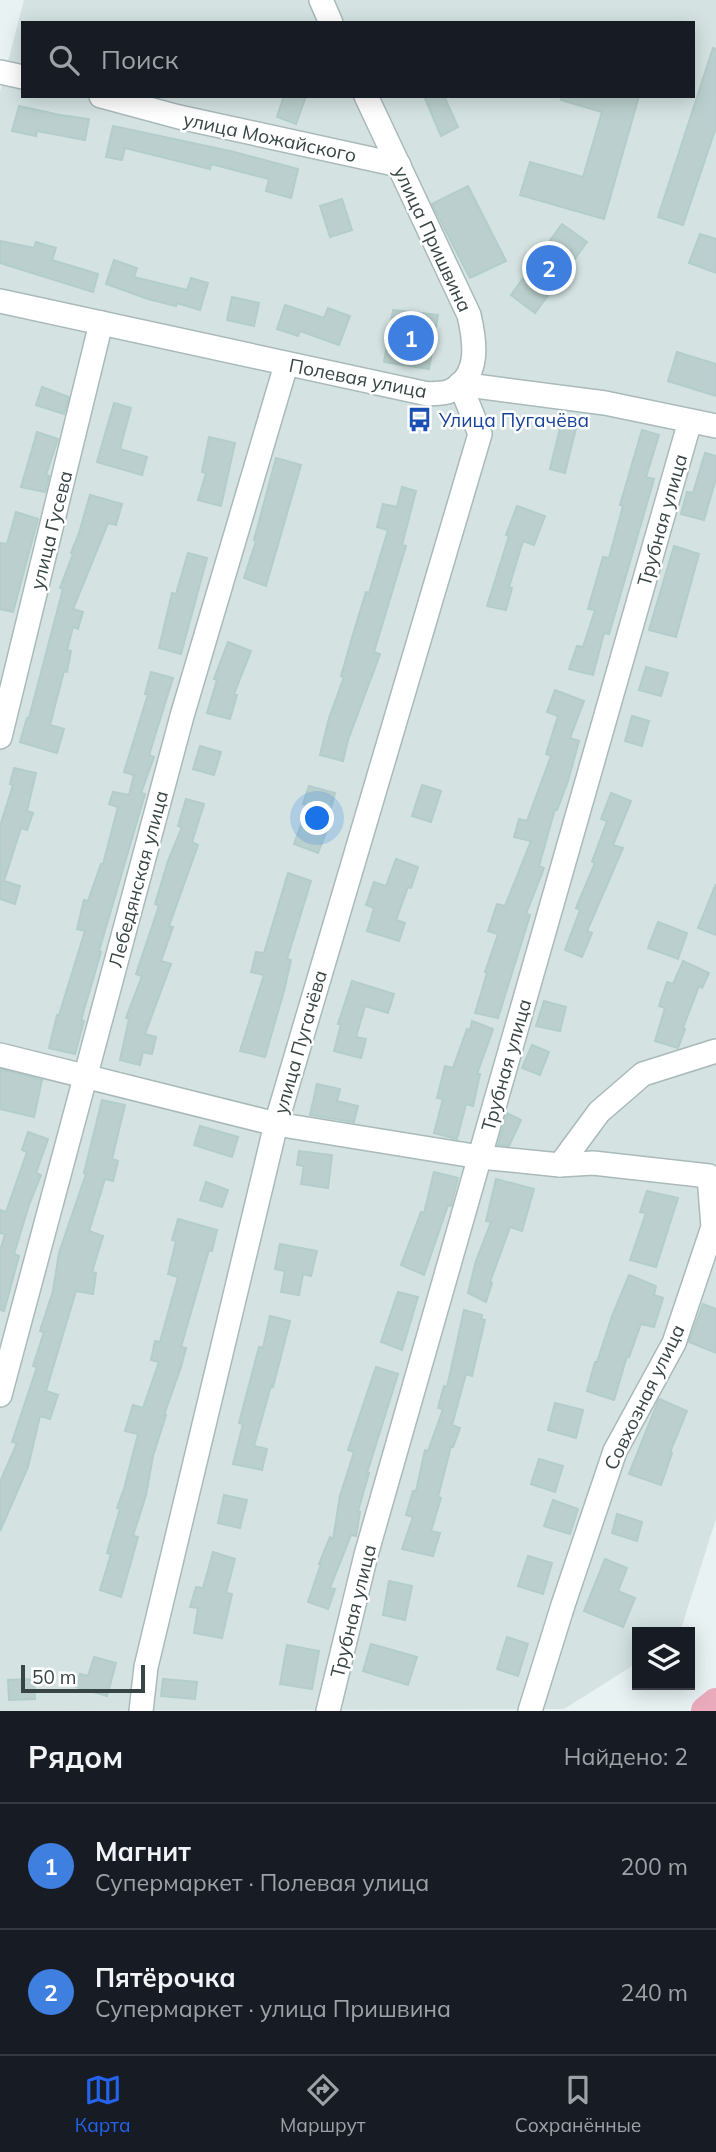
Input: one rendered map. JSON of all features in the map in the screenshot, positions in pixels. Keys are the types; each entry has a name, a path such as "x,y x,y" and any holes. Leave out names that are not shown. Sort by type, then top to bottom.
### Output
{"street":[{"path":"321,0 330,21"},
{"path":"0,72 21,77"},
{"name":"улица Можайского","path":"108,98 179,117 399,165"},
{"name":"улица Пришвина","path":"367,98 469,315 474,362 460,384"},
{"name":"Полевая улица","path":"0,301 428,394 449,392 460,384 543,393 716,426"},
{"name":"улица Гусева","path":"0,737 101,323"},
{"name":"Лебедянская улица","path":"0,1395 182,716 286,365"},
{"name":"улица Пугачёва","path":"141,1711 146,1667 276,1124 480,434 460,384"},
{"name":"Трубная улица","path":"328,1711 366,1555 690,422"},
{"path":"0,1055 276,1124 480,1157 560,1165 599,1112 643,1074 716,1051"},
{"name":"Совхозная улица","path":"530,1711 615,1451 674,1343 713,1227 709,1176 593,1163 560,1165"}],"shaded area":[{"path":"24,0 716,0 716,1519 682,1627 632,1627 632,1666 564,1709 0,1711 0,92"}],"building":[{"path":"713,48 716,49 716,127 683,225 658,217"},
{"path":"283,98 305,98 296,124 277,117"},
{"path":"425,98 445,98 458,127 441,136"},
{"path":"638,98 604,219 520,195 530,162 583,177 602,112 561,100"},
{"path":"19,106 89,119 85,140 37,131 36,136 12,131"},
{"path":"113,126 230,151 298,169 291,198 266,191 269,179 211,164 210,169 125,148 122,160 106,157"},
{"path":"468,186 506,261 470,278 432,204"},
{"path":"342,199 352,230 330,237 320,206"},
{"path":"562,224 587,242 535,313 511,295"},
{"path":"700,234 716,239 716,273 689,263"},
{"path":"0,241 34,248 36,242 56,248 52,260 98,274 93,292 0,263"},
{"path":"114,260 137,268 134,277 187,290 191,278 208,283 200,310 148,299 106,284"},
{"path":"232,297 259,303 254,326 227,320"},
{"path":"285,305 324,318 328,308 350,316 339,345 300,331 298,336 277,329"},
{"path":"393,310 438,315 429,369 384,362"},
{"path":"677,352 716,364 716,396 668,381"},
{"path":"42,387 69,397 64,414 36,405"},
{"path":"114,403 131,408 120,449 147,457 142,475 97,462"},
{"path":"562,420 577,424 565,473 550,469"},
{"path":"642,430 659,435 646,477 654,479 609,634 604,633 593,675 569,669 577,646 583,647 595,610 588,609 603,557 609,558 623,506 620,505"},
{"path":"37,432 58,439 46,475 49,476 45,492 21,487"},
{"path":"209,437 235,443 221,506 198,500 206,473 202,472"},
{"path":"705,453 716,456 716,478 704,520 681,514 687,492 693,493"},
{"path":"276,458 301,465 266,586 244,578"},
{"path":"402,487 416,491 402,545 406,546 374,652 380,654 348,740 343,761 320,755 329,718 344,677 341,676 354,631 388,530 377,527 383,504 397,507"},
{"path":"90,495 122,504 116,525 108,523 73,609 83,612 78,629 73,627 67,650 71,651 67,672 64,671 50,725 64,729 57,753 20,742 29,718 63,589 60,588"},
{"path":"517,506 545,516 534,545 523,541 509,587 512,588 506,610 487,606 509,536 506,535"},
{"path":"16,512 38,519 13,612 0,609 0,543 7,544"},
{"path":"674,546 699,554 676,637 649,630"},
{"path":"188,553 207,558 181,654 159,648 172,593 176,594"},
{"path":"228,642 251,651 234,694 237,695 230,719 207,713 217,680 214,679"},
{"path":"646,667 668,673 661,696 639,690"},
{"path":"151,672 173,678 149,755 154,757 141,793 145,794 99,951 101,952 81,1020 84,1021 75,1054 49,1048 85,931 77,929 84,900 88,901 103,864 118,807 109,804 113,792 129,795 134,775 124,772 148,694 145,694"},
{"path":"555,690 584,701 570,738 579,741 568,781 557,810 555,809 539,866 544,868 526,914 530,915 498,1018 475,1013 498,934 488,931 497,904 505,906 531,841 514,837 519,819 527,821 551,756 546,754 558,716 547,712"},
{"path":"632,716 649,721 642,746 625,741"},
{"path":"200,746 221,752 214,775 193,769"},
{"path":"14,768 36,773 27,811 33,813 27,830 21,828 4,881 20,886 15,904 0,899 0,826 13,785 10,784"},
{"path":"422,785 441,791 431,822 412,816"},
{"path":"309,786 335,793 327,830 318,853 294,844 308,805 303,804"},
{"path":"611,793 631,801 613,845 623,848 587,931 592,933 582,957 565,950 580,910 576,908 595,863 592,862 607,821 601,819"},
{"path":"186,799 204,804 192,842 198,845 169,926 173,927 161,961 171,964 145,1034 156,1037 152,1054 143,1052 140,1065 120,1060 129,1019 126,1018 142,976 136,974 159,906 155,904 168,861 182,827 178,826"},
{"path":"396,859 418,867 396,920 405,923 399,941 367,931 374,908 366,905 374,882 386,886"},
{"path":"288,873 311,881 287,959 291,960 285,987 265,1057 240,1051 264,975 251,972 256,952 264,953"},
{"path":"716,884 716,935 698,928"},
{"path":"658,922 687,933 678,959 648,948"},
{"path":"683,961 709,973 702,988 699,986 678,1048 655,1041 665,1008 659,1006 667,982 673,984"},
{"path":"352,981 394,994 388,1013 365,1006 356,1037 366,1039 361,1058 334,1051 341,1024 338,1024"},
{"path":"544,1001 566,1007 560,1031 536,1026"},
{"path":"472,1021 493,1029 477,1074 480,1074 473,1106 466,1104 457,1139 434,1133 443,1099 437,1098 445,1066 453,1068"},
{"path":"532,1045 549,1052 540,1075 522,1068"},
{"path":"0,1069 42,1080 34,1117 0,1109"},
{"path":"317,1084 340,1089 337,1101 358,1106 354,1122 310,1115"},
{"path":"102,1100 125,1105 112,1159 118,1161 113,1181 105,1179 89,1231 103,1236 92,1272 96,1273 93,1294 76,1291 46,1391 58,1395 50,1419 40,1416 28,1467 0,1531 0,1482 17,1443 12,1442 37,1367 33,1366 44,1332 40,1331 53,1291 59,1253 86,1174 84,1173"},
{"path":"507,1113 521,1120 509,1146 498,1145"},
{"path":"200,1126 238,1137 232,1157 194,1145"},
{"path":"28,1132 48,1139 36,1173 41,1175 14,1254 19,1256 4,1311 0,1310 0,1251 5,1234 0,1233 0,1210 6,1212 27,1152 22,1150"},
{"path":"299,1151 332,1155 328,1188 301,1184 304,1166 297,1165"},
{"path":"434,1172 458,1178 451,1206 448,1205 424,1275 401,1265 421,1212 424,1213"},
{"path":"496,1179 534,1189 522,1231 510,1227 490,1282 492,1283 486,1302 468,1293 476,1261 491,1222 486,1221"},
{"path":"206,1182 228,1190 222,1207 200,1200"},
{"path":"647,1191 678,1198 656,1267 630,1260 646,1213 640,1212"},
{"path":"178,1219 217,1230 181,1347 186,1348 153,1456 146,1495 133,1536 138,1537 121,1597 100,1590 111,1554 107,1553 120,1509 117,1508 138,1434 125,1431 133,1405 143,1408 159,1362 151,1360 155,1341 160,1342 178,1277 168,1274 176,1241 172,1240"},
{"path":"280,1244 317,1251 311,1276 303,1274 299,1295 281,1292 285,1271 275,1269"},
{"path":"629,1275 656,1286 654,1295 663,1298 654,1327 641,1324 629,1357 627,1356 614,1400 587,1391 595,1362"},
{"path":"398,1292 418,1297 402,1350 381,1342"},
{"path":"703,1304 716,1309 716,1353 689,1342"},
{"path":"464,1310 482,1315 481,1319 485,1320 472,1376 466,1374 452,1425 460,1428 453,1447 451,1446 438,1497 441,1498 431,1531 440,1533 433,1556 402,1549 413,1517 406,1515 413,1491 416,1491 425,1450 428,1451 443,1409 438,1408 444,1386 447,1387"},
{"path":"270,1316 290,1321 254,1446 267,1449 262,1470 233,1464 243,1424 239,1423 259,1347 263,1348"},
{"path":"376,1367 398,1374 367,1473 358,1511 356,1536 351,1535 330,1588 335,1589 328,1609 308,1602 319,1564 330,1537 333,1539 340,1496 354,1452 348,1450"},
{"path":"659,1399 687,1411 670,1452 672,1453 661,1485 629,1474"},
{"path":"555,1403 583,1410 576,1438 548,1430"},
{"path":"539,1459 563,1466 555,1492 531,1484"},
{"path":"224,1495 247,1500 240,1528 218,1523"},
{"path":"553,1500 578,1509 570,1534 544,1526"},
{"path":"617,1514 642,1522 637,1541 612,1533"},
{"path":"213,1552 235,1559 226,1593 232,1594 222,1638 194,1633 198,1608 190,1607 196,1587 203,1588"},
{"path":"528,1556 552,1563 543,1594 518,1586"},
{"path":"605,1559 627,1568 618,1591 635,1598 623,1627 584,1611"},
{"path":"389,1581 412,1586 405,1620 383,1615"},
{"path":"507,1637 528,1644 518,1676 497,1669"},
{"path":"371,1644 417,1657 408,1685 363,1671"},
{"path":"287,1645 319,1651 312,1689 280,1684"},
{"path":"94,1657 116,1663 107,1696 76,1687 80,1674 88,1676"},
{"path":"34,1679 35,1699 9,1700 8,1680"},
{"path":"163,1679 197,1682 195,1699 161,1696"}],"waterway":[{"path":"706,1711 716,1703"}],"place":[{"name":"Пятёрочка","path":"549,268"},
{"name":"Магнит","path":"411,338"},
{"name":"Улица Пугачёва","path":"419,420"}]}
